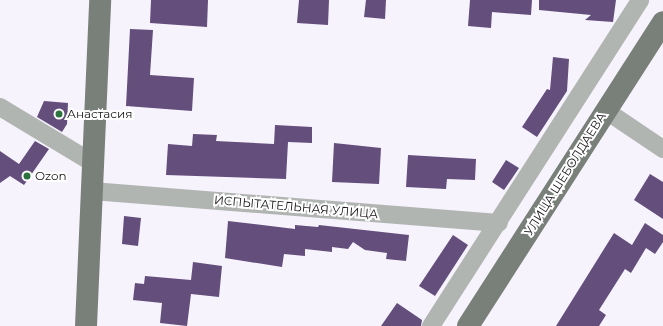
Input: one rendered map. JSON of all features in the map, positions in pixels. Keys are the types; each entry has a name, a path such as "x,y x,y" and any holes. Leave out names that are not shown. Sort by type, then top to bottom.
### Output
{"main road":[{"path":"86,326 100,0"},
{"name":"УЛИЦА ШЕБОЛДАЕВА","path":"468,326 605,110 663,22"}],"street":[{"path":"431,326 499,223 640,0"},
{"path":"0,107 93,162"},
{"path":"605,110 663,149"},
{"name":"ИСПЫТАТЕЛЬНАЯ УЛИЦА","path":"92,191 499,223"}],"building":[{"path":"151,0 208,0 207,27 150,23"},
{"path":"299,0 329,0 328,25 297,23"},
{"path":"366,0 386,0 385,19 364,17"},
{"path":"470,0 532,0 531,15 492,12 491,28 468,26"},
{"path":"539,0 616,0 613,22 585,20 591,15 539,10"},
{"path":"130,29 153,30 150,75 194,78 192,111 126,106"},
{"path":"553,57 569,59 567,91 537,137 522,127 547,89 550,90"},
{"path":"44,101 68,103 67,124 62,132 37,117"},
{"path":"275,125 312,127 312,143 288,142 286,179 166,175 168,144 192,146 193,134 217,135 216,141 274,144"},
{"path":"35,141 49,149 24,185 10,176 0,183 0,151 19,164"},
{"path":"334,143 381,148 379,184 332,182"},
{"path":"408,155 476,159 475,180 447,179 446,189 406,187"},
{"path":"506,160 519,168 504,190 492,182"},
{"path":"650,174 663,182 663,219 634,200"},
{"path":"124,216 141,218 138,246 122,244"},
{"path":"228,221 295,229 295,225 318,227 319,225 409,235 406,261 386,259 387,253 365,250 353,242 348,249 332,247 332,252 305,249 305,256 284,254 282,267 225,258"},
{"path":"645,223 663,235 663,242 655,254 646,248 631,273 625,269 599,310 606,315 599,326 556,326 614,233 632,245"},
{"path":"453,235 468,245 435,296 419,286"},
{"path":"193,262 222,266 219,297 191,294 187,326 160,323 162,303 133,300 135,283 144,284 145,276 191,280"},
{"path":"397,303 422,320 421,326 381,326"}],"place":[{"name":"Анастасия","path":"59,114"},
{"name":"Ozon","path":"27,176"}]}
